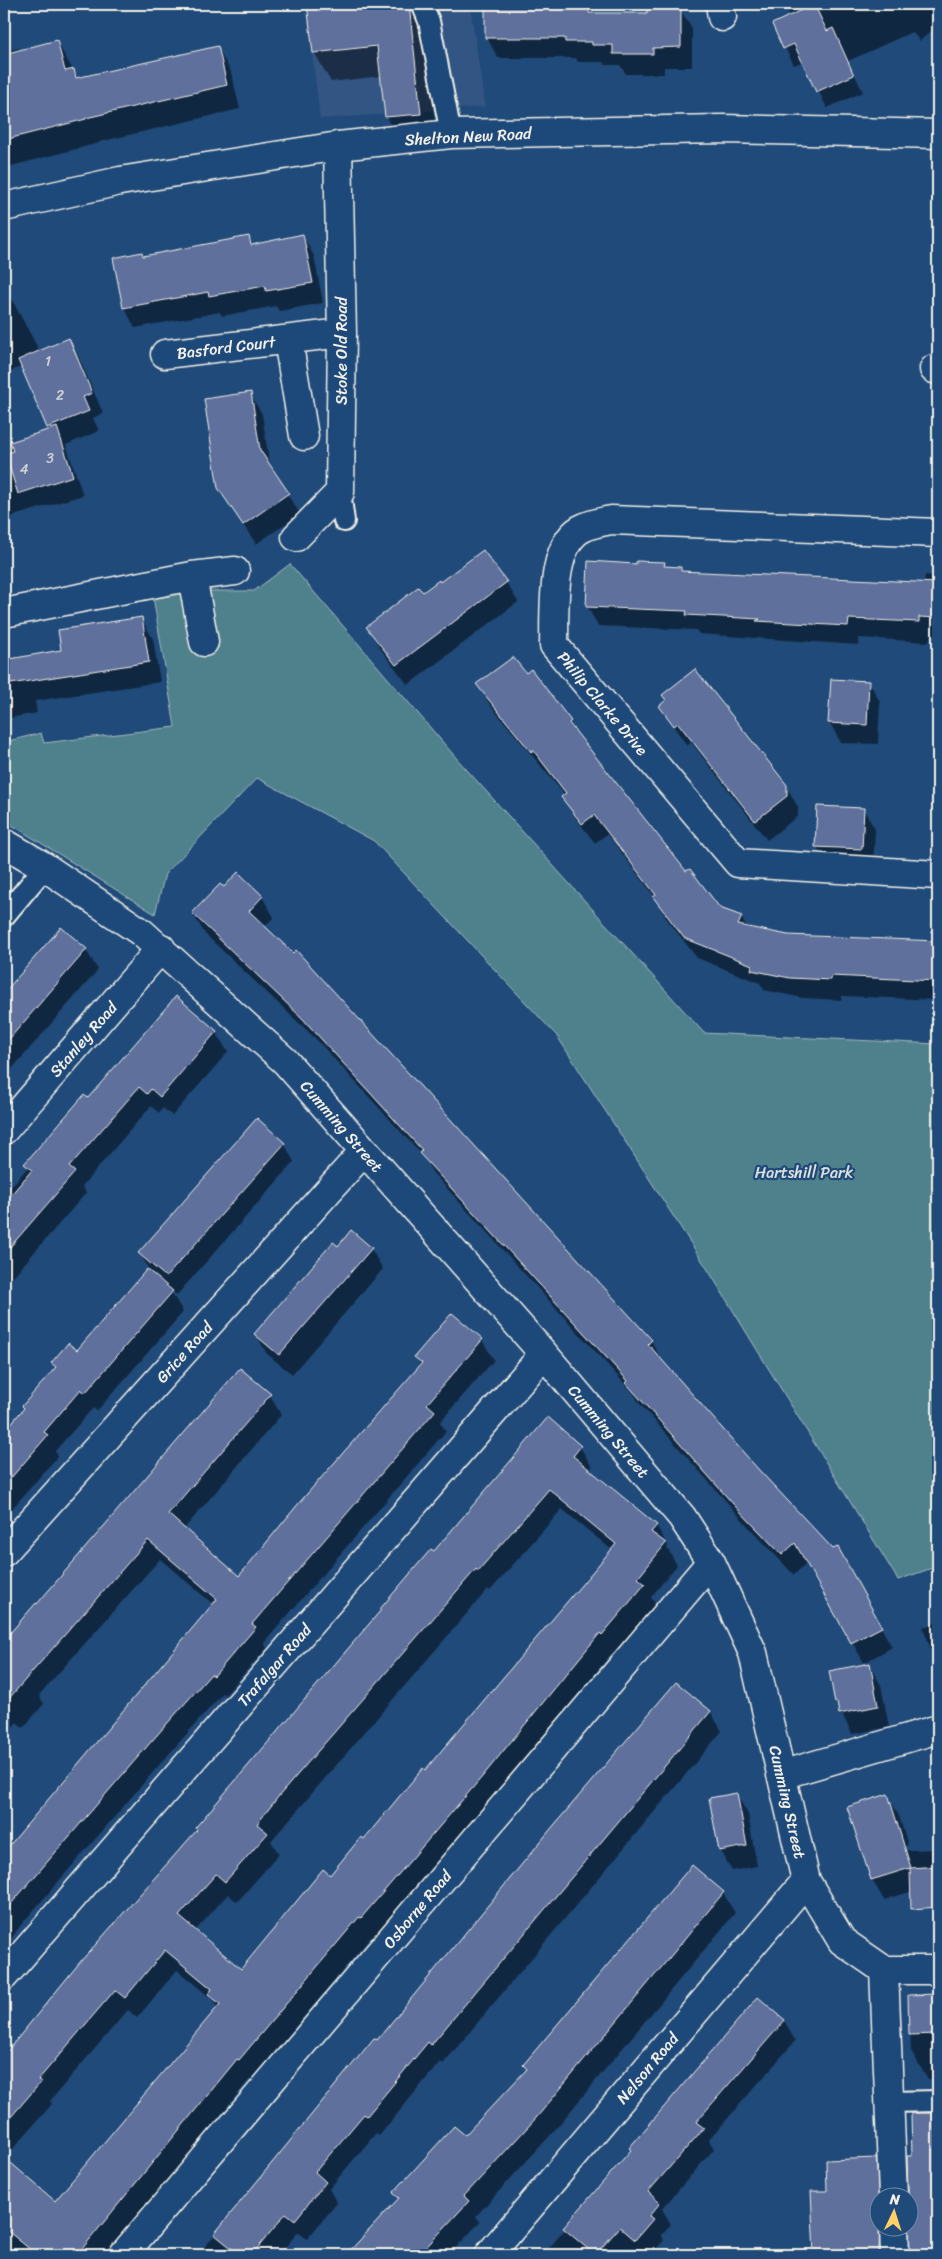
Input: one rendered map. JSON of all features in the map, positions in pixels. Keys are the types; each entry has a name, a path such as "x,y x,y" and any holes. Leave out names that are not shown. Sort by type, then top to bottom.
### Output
{"street":[{"name":"Shelton New Road","path":"4,208 120,181 338,146 452,134 722,129 938,134"},
{"name":"Stoke Old Road","path":"338,146 342,334 340,492"},
{"name":"Basford Court","path":"165,354 342,334"},
{"name":"Basford Court","path":"288,340 304,436"},
{"path":"296,538 340,492"},
{"name":"Philip Clarke Drive","path":"938,533 612,520 583,527 568,541 557,564 554,645 738,863 938,875"},
{"path":"4,613 192,576 235,571"},
{"path":"192,576 204,642"},
{"name":"Cumming Street","path":"4,843 141,932 285,1061 544,1354 682,1517 711,1562 753,1653 806,1881 842,1941 884,1970"},
{"name":"Stanley Road","path":"4,1130 161,948"},
{"name":"Grice Road","path":"4,1552 364,1152"},
{"name":"Trafalgar Road","path":"4,1976 544,1354"},
{"name":"Osborne Road","path":"123,2255 711,1562"},
{"path":"781,1775 938,1729"},
{"name":"Nelson Road","path":"489,2255 806,1881"},
{"path":"893,2186 884,1970 938,1970"},
{"path":"894,2236 895,2255"}],"lane":[{"path":"422,4 429,21 452,134"},
{"path":"340,492 344,521"},
{"path":"4,916 45,868"},
{"path":"889,2102 938,2101"}],"shaded area":[{"path":"306,4 470,4 485,107 320,119"}],"green space":[{"name":"Hartshill Park","path":"290,564 458,760 704,1033 938,1044 938,1566 898,1580 710,1273 557,1036 374,841 257,778 165,874 155,914 4,820 4,742 41,733 44,743 175,727 152,591 254,591"}],"building":[{"path":"307,4 409,4 421,114 385,117 377,46 313,53"},
{"path":"485,4 589,4 589,13 647,13 647,8 681,7 681,47 653,48 653,54 613,54 613,45 592,45 592,42 565,42 565,38 485,38"},
{"path":"814,4 827,31 833,28 854,75 816,92 794,44 783,49 772,24"},
{"path":"57,40 65,71 74,69 76,78 218,46 227,85 86,118 4,140 4,54"},
{"path":"303,234 313,283 266,291 265,286 209,296 208,292 123,308 113,258 142,252 143,256 249,236 251,245"},
{"path":"69,338 92,393 83,397 89,411 47,428 18,360"},
{"path":"251,392 260,450 289,493 243,525 218,488 204,399"},
{"path":"57,427 73,476 18,494 5,453 13,451 10,442"},
{"path":"483,550 507,582 396,665 366,627 418,587 423,592 439,580 440,582"},
{"path":"588,561 636,564 636,561 665,562 664,566 681,567 681,571 938,583 938,618 919,617 919,622 849,619 848,626 686,615 687,611 586,607"},
{"path":"142,617 149,662 4,685 4,660 61,650 58,630"},
{"path":"513,657 526,673 531,669 571,721 569,723 686,871 690,869 720,908 742,916 738,925 788,935 938,941 938,981 831,976 831,980 790,978 751,970 752,965 684,938 653,897 656,895 594,815 582,824 561,797 566,793 533,750 531,752 476,684"},
{"path":"695,669 787,785 787,796 755,821 678,723 674,726 659,706 666,700 662,695"},
{"path":"831,679 869,681 867,725 828,723"},
{"path":"817,806 864,808 862,849 815,847"},
{"path":"238,872 263,896 249,911 293,953 296,950 652,1340 648,1344 758,1469 833,1549 838,1547 882,1627 851,1643 795,1543 782,1555 734,1505 626,1383 628,1381 419,1153 422,1150 303,1019 192,913 220,884 224,887"},
{"path":"61,927 87,949 4,1045 4,993"},
{"path":"176,996 217,1031 160,1097 151,1089 147,1094 139,1087 69,1167 75,1172 4,1254 4,1203 32,1170 24,1164 84,1095 88,1098"},
{"path":"257,1118 285,1143 166,1277 138,1253"},
{"path":"351,1230 372,1248 279,1355 254,1334 333,1242 338,1246"},
{"path":"147,1269 173,1291 85,1393 81,1389 44,1432 48,1435 4,1486 4,1432 24,1408 22,1406 56,1367 51,1363 68,1343 77,1350"},
{"path":"452,1313 483,1339 427,1404 435,1411 252,1624 256,1627 214,1676 211,1674 4,1912 4,1852 217,1599 148,1540 4,1704 4,1640 240,1368 271,1394 168,1514 239,1576 299,1503 422,1363 414,1357"},
{"path":"548,1417 581,1446 573,1456 657,1525 651,1532 666,1543 638,1578 645,1584 602,1635 600,1633 482,1777 361,1918 359,1917 239,2060 237,2059 77,2255 37,2255 4,2228 4,2157 55,2201 220,2004 208,1994 212,1989 165,1950 125,1998 115,1990 38,2080 41,2082 4,2125 4,2055 81,1961 197,1830 195,1828 431,1549 434,1551","holes":["549,1489 616,1544 425,1770 423,1768 364,1839 361,1837 330,1875 323,1869 241,1969 179,1916 216,1874 225,1882 268,1833 257,1824 278,1797 476,1569 478,1571"]},
{"path":"870,1663 878,1706 839,1714 829,1671"},
{"path":"676,1682 711,1711 431,2045 428,2042 367,2116 364,2114 315,2172 326,2182 295,2220 286,2213 252,2255 240,2255 214,2234 374,2038 377,2040 555,1824"},
{"path":"737,1793 747,1846 719,1851 709,1798"},
{"path":"888,1794 911,1868 938,1866 938,1907 911,1909 910,1868 871,1880 847,1807"},
{"path":"692,1865 724,1892 537,2117 464,2196 469,2201 419,2255 346,2255 399,2198 393,2193 454,2126 465,2135 527,2069 523,2065"},
{"path":"938,1994 938,2034 909,2035 908,1995"},
{"path":"758,1997 785,2020 696,2122 704,2128 648,2192 660,2203 649,2216 653,2219 635,2240 620,2227 595,2255 563,2228 631,2150 629,2148"},
{"path":"911,2113 938,2113 938,2255 910,2255 909,2236 920,2236 920,2186 908,2186 907,2156 912,2156"},
{"path":"876,2158 878,2186 870,2186 870,2236 879,2236 879,2255 814,2255 811,2191 827,2191 826,2160"}]}
